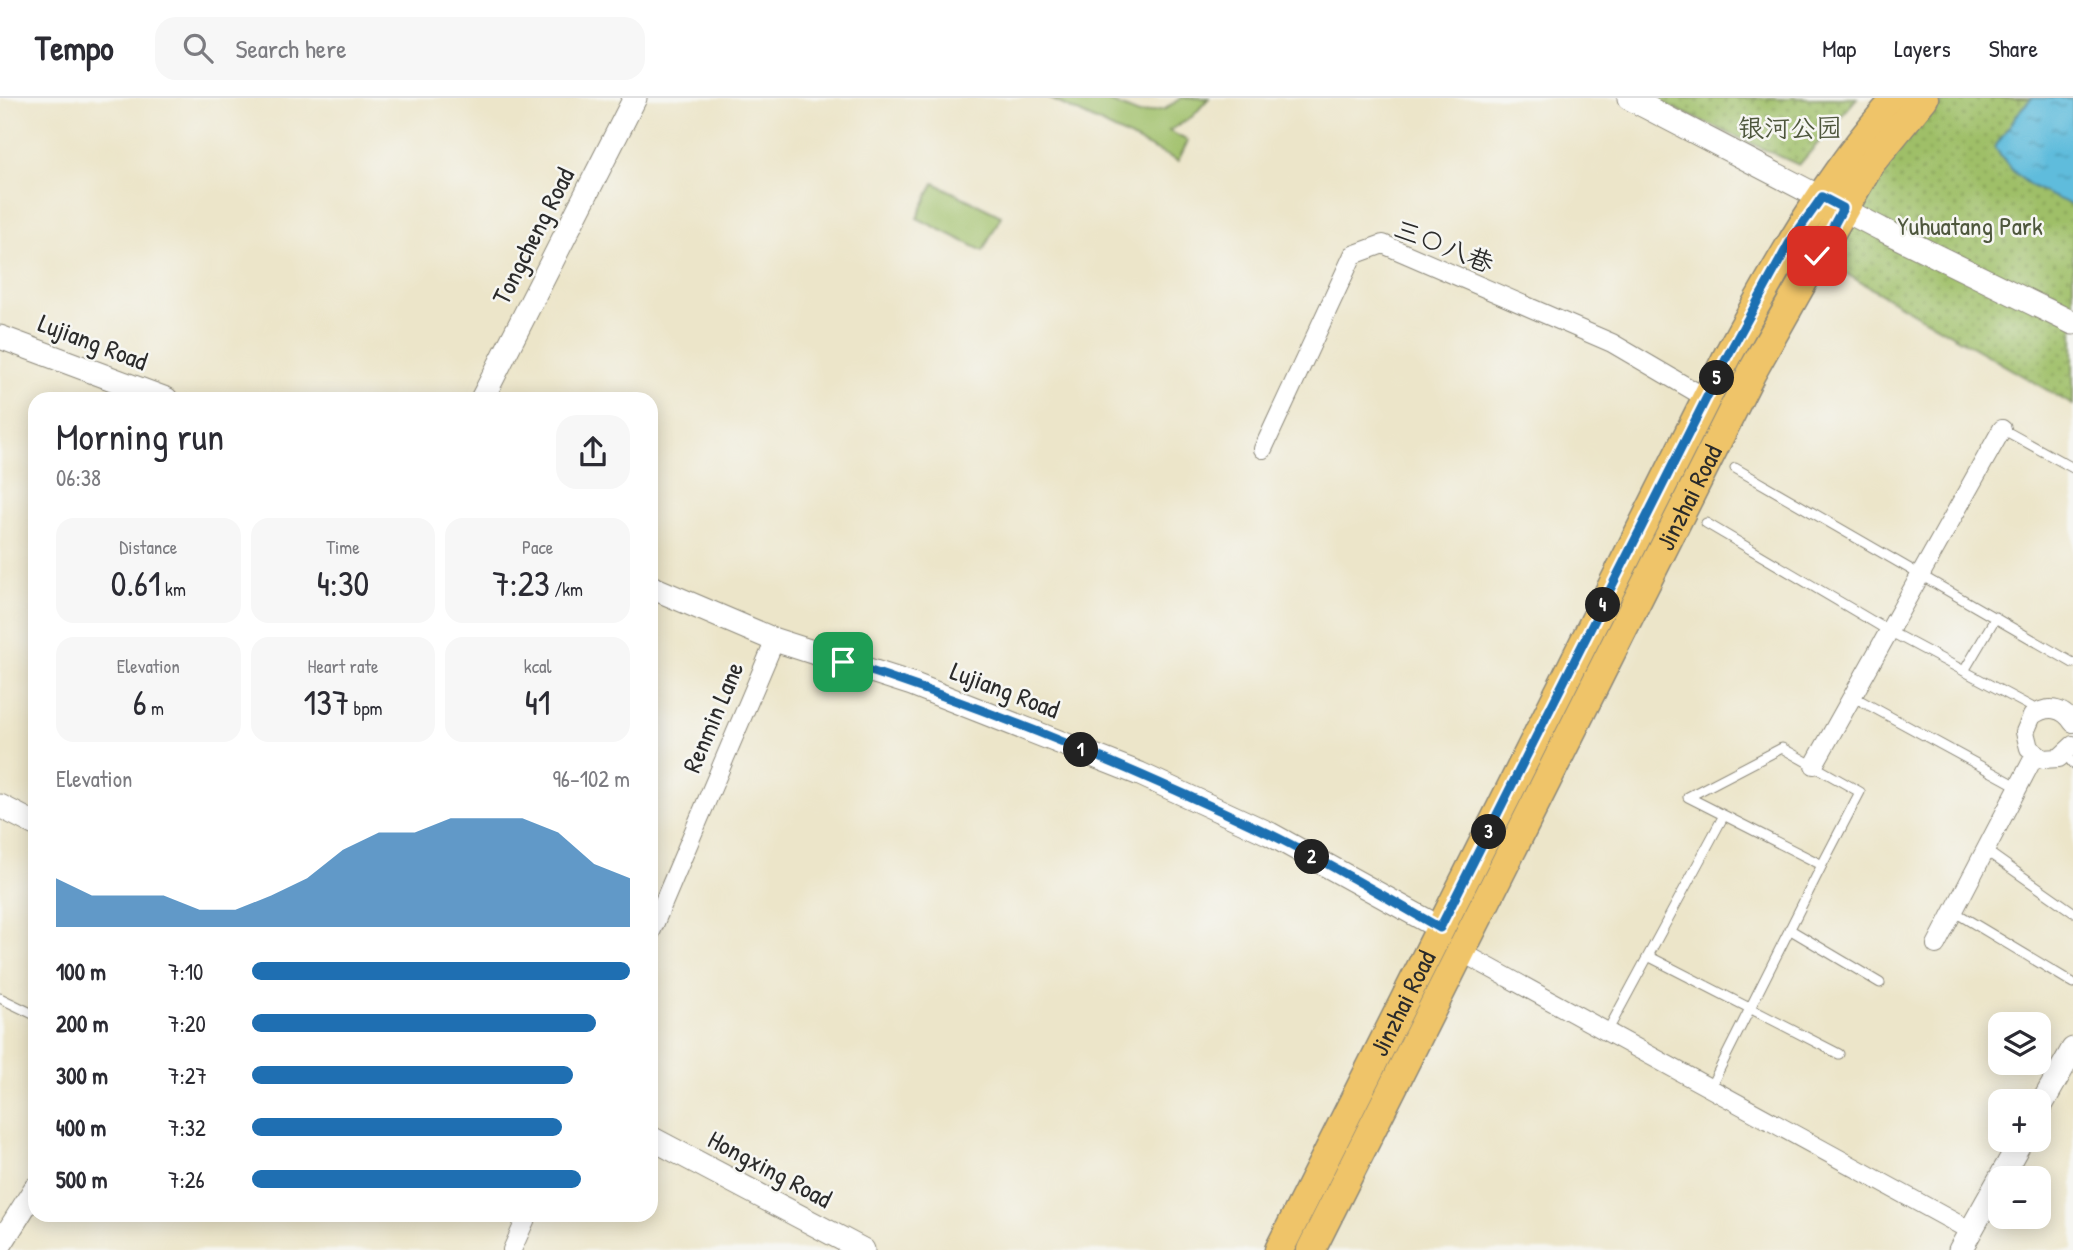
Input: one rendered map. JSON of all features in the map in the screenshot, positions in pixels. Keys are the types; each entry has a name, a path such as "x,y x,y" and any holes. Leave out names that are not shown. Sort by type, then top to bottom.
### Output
{"main road":[{"name":"Jinzhai Road","path":"1311,1250 1752,372 1832,202 1853,150 1898,98"},
{"name":"Jinzhai Road","path":"1279,1250 1706,398 1790,242 1869,165 1924,98"}],"street":[{"name":"Tongcheng Road","path":"471,392 618,98"},
{"name":"Tongcheng Road","path":"486,392 635,98"},
{"path":"1629,98 2073,323"},
{"name":"三〇八巷","path":"1262,449 1353,255 1383,244 1612,343 1706,398"},
{"name":"Lujiang Road","path":"0,337 147,392"},
{"path":"1814,765 2002,429"},
{"name":"Lujiang Road","path":"658,590 775,639 912,684 1140,774 1270,834 1440,928"},
{"name":"Renmin Lane","path":"658,915 775,639"},
{"path":"2071,754 2052,760 2035,755 2029,748 2025,732 2027,723 2039,710 2057,709 2072,719"},
{"path":"1936,944 2035,755"},
{"path":"0,806 28,820"},
{"path":"1474,959 1710,1088 1965,1240 2015,1152"},
{"path":"2050,1089 2073,1049"},
{"name":"Hongxing Road","path":"658,1142 863,1250"},
{"path":"0,1245 28,1200"},
{"path":"12,1250 29,1222"},
{"path":"512,1250 524,1222"}],"lane":[{"path":"2002,429 2073,468"},
{"path":"1735,468 2073,663"},
{"path":"1706,523 1888,631 2039,710"},
{"path":"1965,671 1996,617"},
{"path":"1852,696 2019,787"},
{"path":"1710,1088 1860,792 1782,747 1688,797 1723,817 1822,864"},
{"path":"1607,1032 1723,817"},
{"path":"1985,850 2073,912"},
{"path":"1954,911 2073,984"},
{"path":"1789,929 1880,983"},
{"path":"1648,956 1839,1054"},
{"path":"0,998 28,1012"}],"green space":[{"path":"1049,98 1100,98 1139,114 1165,109 1181,98 1209,98 1193,116 1169,131 1188,141 1178,161"},
{"name":"银河公园","path":"1651,98 1857,98 1799,165"},
{"name":"Yuhuatang Park","path":"1947,98 2073,98 2073,405 1831,265 1892,154"},
{"path":"934,183 1001,216 983,251 917,218"}],"water":[{"path":"2032,98 2073,98 2073,205 2028,184 2010,168 1995,147"}],"route":[{"path":"843,662 912,684 1140,774 1270,834 1440,928 1728,355 1790,242 1822,197 1843,208 1817,256"}]}
